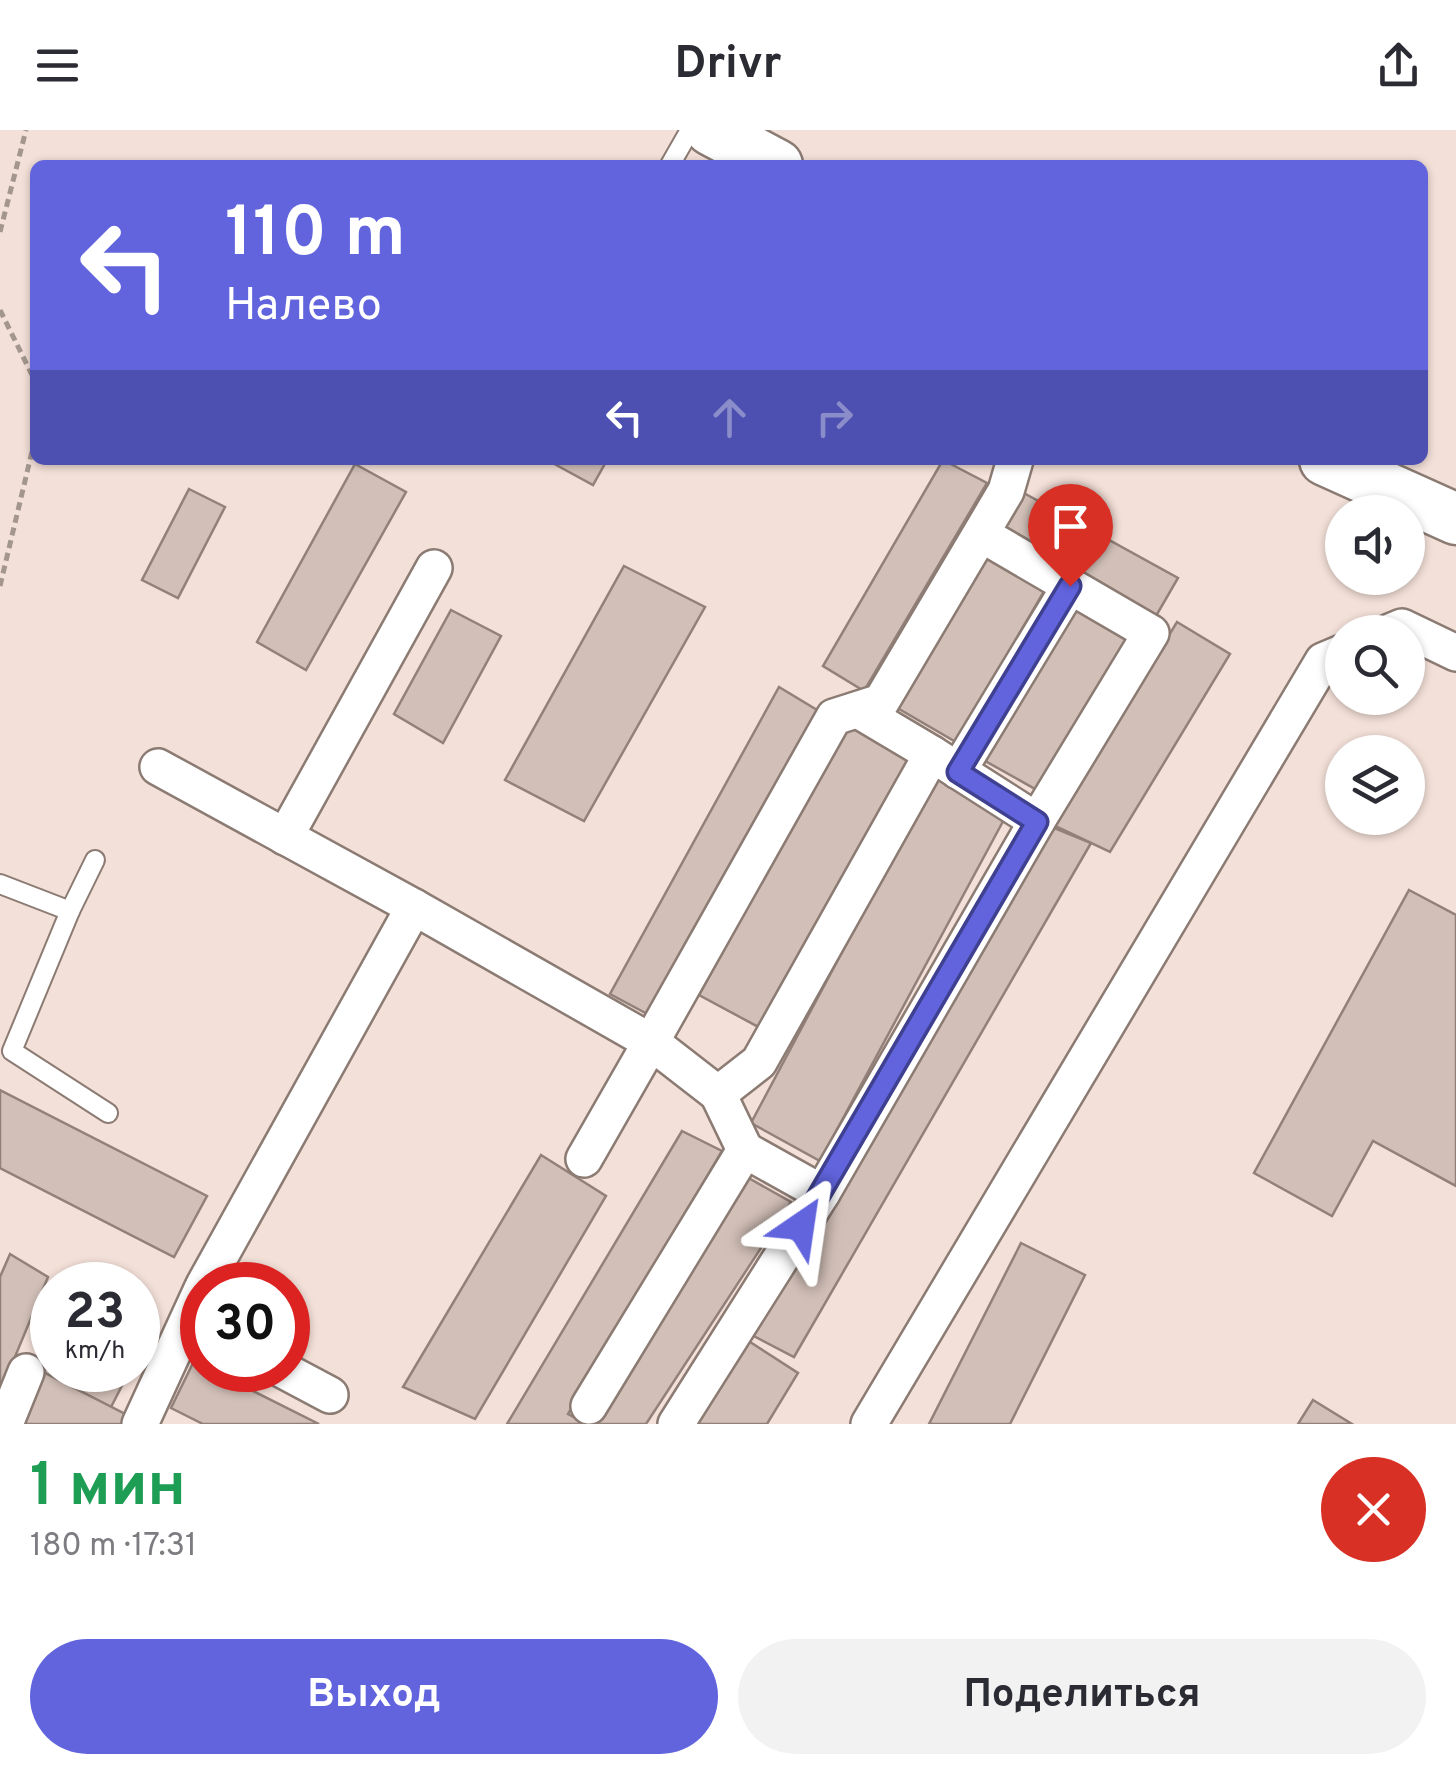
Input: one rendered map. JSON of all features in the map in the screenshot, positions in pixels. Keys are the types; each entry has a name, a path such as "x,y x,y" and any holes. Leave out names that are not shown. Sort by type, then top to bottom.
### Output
{"main road":[{"path":"712,130 768,160"},
{"path":"1336,465 1456,519"}],"street":[{"path":"584,1159 834,717 881,702 1006,491 1013,465"},
{"path":"676,1424 822,1193 1151,633 981,534"},
{"path":"285,836 434,568"},
{"path":"718,1094 759,1062 945,763 1070,586"},
{"path":"1425,639 1456,654"},
{"path":"869,1424 1325,660"},
{"path":"858,710 1037,822"},
{"path":"158,767 414,906 651,1042 718,1094 745,1150 822,1193"},
{"path":"222,1262 414,906"},
{"path":"588,1406 745,1150"},
{"path":"140,1424 180,1343"},
{"path":"5,1424 26,1372"},
{"path":"310,1384 330,1395"}],"lane":[{"path":"673,160 690,130"},
{"path":"94,860 12,1051 108,1113"},
{"path":"0,884 70,911"}],"path":[{"path":"0,232 26,130"},
{"path":"0,310 30,371"},
{"path":"0,586 30,460"}],"building":[{"path":"354,465 406,492 306,670 257,642"},
{"path":"556,465 604,465 593,485"},
{"path":"940,465 953,465 987,483 864,691 823,666"},
{"path":"189,489 225,507 178,598 142,580"},
{"path":"1022,492 1178,578 1156,616 1003,525"},
{"path":"984,552 1046,588 956,742 894,706"},
{"path":"624,566 705,607 584,821 505,780"},
{"path":"1072,598 1136,637 1044,794 978,757"},
{"path":"451,610 501,636 443,743 394,714"},
{"path":"1177,622 1230,654 1110,852 1053,825"},
{"path":"779,687 822,713 653,1017 610,994"},
{"path":"849,721 914,756 764,1030 699,995"},
{"path":"939,770 1007,814 820,1161 751,1123"},
{"path":"1047,825 1091,843 794,1357 746,1332"},
{"path":"1409,890 1456,915 1456,1186 1373,1141 1332,1216 1254,1173"},
{"path":"0,1090 207,1196 174,1257 0,1168"},
{"path":"682,1131 722,1151 568,1414 587,1424 507,1424"},
{"path":"541,1155 606,1196 475,1419 403,1387"},
{"path":"745,1176 791,1202 646,1424 597,1424"},
{"path":"1021,1243 1085,1275 1010,1424 929,1424"},
{"path":"10,1254 30,1266 30,1320 0,1393 0,1277"},
{"path":"744,1338 798,1373 767,1424 694,1424"},
{"path":"180,1390 255,1392 319,1424 203,1424 171,1408"},
{"path":"30,1391 82,1392 131,1417 129,1424 16,1424"},
{"path":"82,1392 119,1392 111,1407"},
{"path":"1313,1400 1352,1424 1298,1424"}],"route":[{"path":"801,1226 1037,822 958,772 1070,586"}]}
